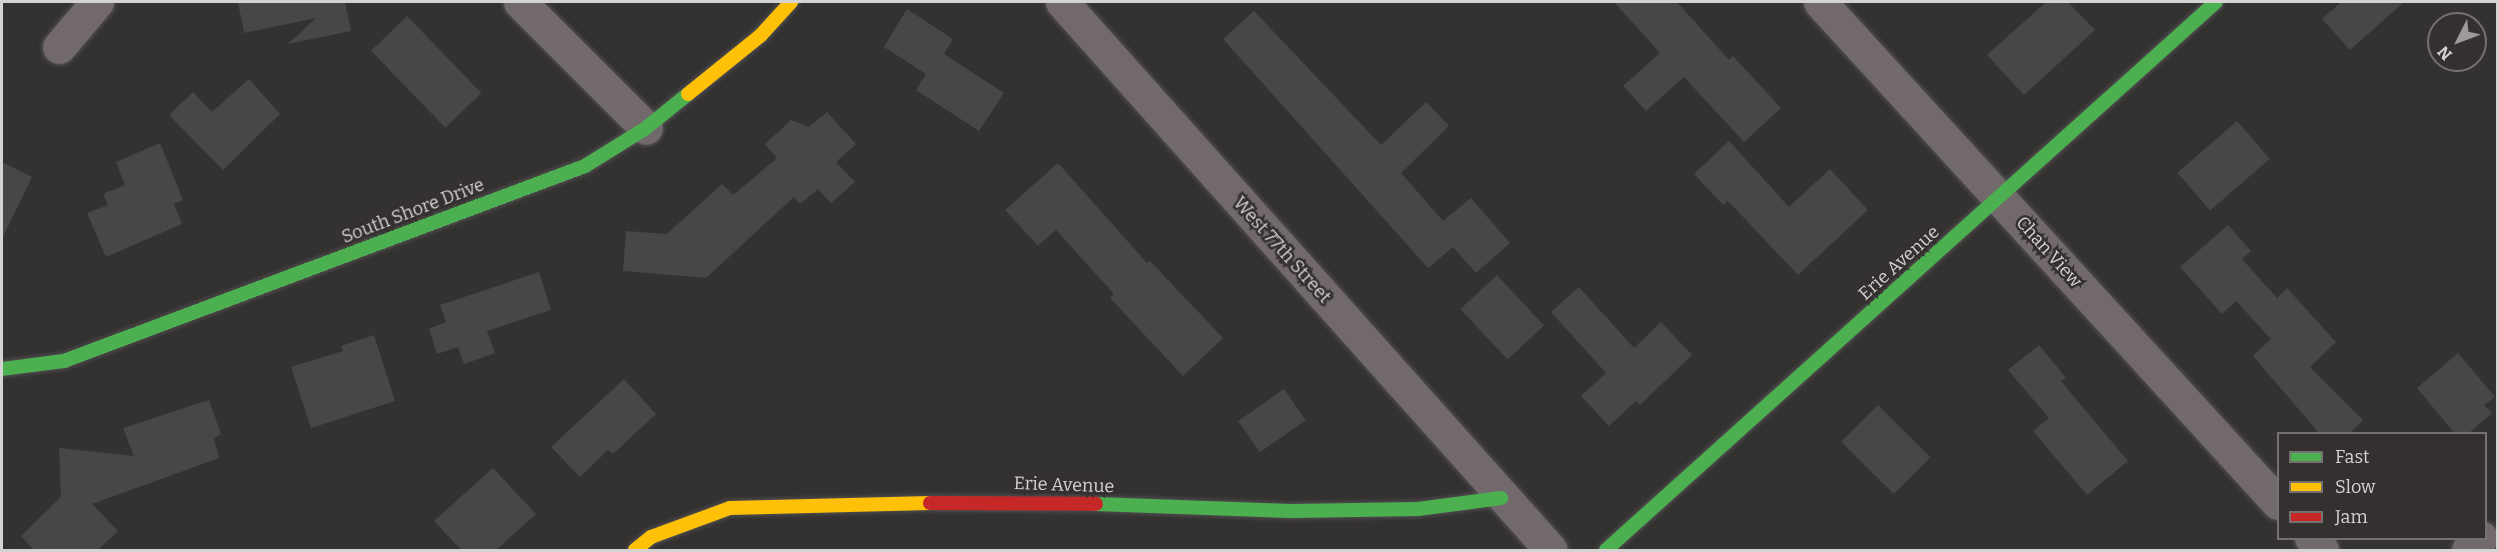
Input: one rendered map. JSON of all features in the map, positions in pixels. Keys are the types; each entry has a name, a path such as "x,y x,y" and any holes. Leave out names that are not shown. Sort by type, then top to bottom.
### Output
{"street":[{"path":"59,47 97,2"},
{"path":"520,2 646,128"},
{"name":"South Shore Drive","path":"2,369 64,361 545,184 585,166 646,128 761,35 791,2"},
{"name":"West 77th Street","path":"1062,2 1501,498 1551,550"},
{"name":"Chan View","path":"1820,2 2277,502"},
{"name":"Erie Avenue","path":"1606,550 2216,2"},
{"name":"Erie Avenue","path":"635,550 651,537 730,508 1026,501 1290,511 1418,509 1501,498"}],"building":[{"path":"238,2 345,2 351,31 288,44 316,18 244,33"},
{"path":"1614,2 1677,2 1729,60 1733,56 1781,108 1744,142 1684,77 1646,111 1623,86 1660,53"},
{"path":"2046,2 2068,2 2095,30 2024,95 1987,55"},
{"path":"2341,2 2404,2 2350,50 2322,19"},
{"path":"907,9 953,39 944,54 1004,93 979,131 916,90 926,74 884,47"},
{"path":"1254,11 1381,145 1426,102 1449,126 1401,173 1443,221 1471,198 1510,243 1476,273 1453,247 1428,268 1223,39"},
{"path":"407,16 481,93 445,128 371,51"},
{"path":"249,79 280,114 223,170 169,115 193,92 212,112"},
{"path":"827,112 856,144 836,162 855,182 831,203 818,189 800,204 794,197 706,278 623,271 626,231 667,234 722,184 733,195 777,158 765,144 791,120 809,127"},
{"path":"2237,121 2270,159 2210,211 2177,173"},
{"path":"1729,141 1789,207 1830,169 1868,210 1798,275 1728,201 1723,205 1694,174"},
{"path":"160,143 183,200 174,204 182,224 106,257 87,213 108,205 103,194 125,185 116,162"},
{"path":"2,162 32,177 2,239"},
{"path":"1058,163 1147,263 1150,261 1223,338 1183,376 1110,298 1114,294 1056,230 1038,246 1005,210"},
{"path":"2228,225 2251,251 2242,259 2277,298 2287,288 2336,342 2310,367 2363,420 2351,432 2318,432 2253,356 2271,339 2236,301 2222,314 2180,267"},
{"path":"539,272 551,310 487,331 495,353 464,364 458,347 437,354 429,329 446,322 440,305"},
{"path":"1497,275 1544,325 1507,360 1460,309"},
{"path":"1579,287 1634,348 1661,322 1692,355 1640,405 1636,401 1609,426 1581,396 1606,373 1551,312"},
{"path":"374,335 395,401 311,428 291,367 343,351 341,346"},
{"path":"2039,345 2066,378 2061,381 2128,461 2087,495 2033,431 2049,418 2008,370"},
{"path":"2458,353 2495,397 2484,405 2492,413 2470,432 2453,432 2417,388"},
{"path":"624,379 656,414 613,454 608,450 580,477 551,447"},
{"path":"1284,389 1306,420 1260,452 1238,421"},
{"path":"209,400 221,434 214,438 219,458 92,504 118,531 98,550 34,550 21,536 61,497 59,448 134,456 123,428"},
{"path":"1878,405 1930,457 1894,494 1841,442"},
{"path":"493,468 536,514 496,550 461,550 434,521"}],"traffic: fast":[{"path":"1606,550 2216,2"},
{"path":"2,369 64,361 585,166 646,128 688,94"},
{"path":"1096,504 1290,511 1418,509 1501,498"}],"traffic: slow":[{"path":"688,94 761,35 791,2"},
{"path":"635,550 651,537 730,508 930,503"}],"traffic: jam":[{"path":"930,503 1096,504"}]}
